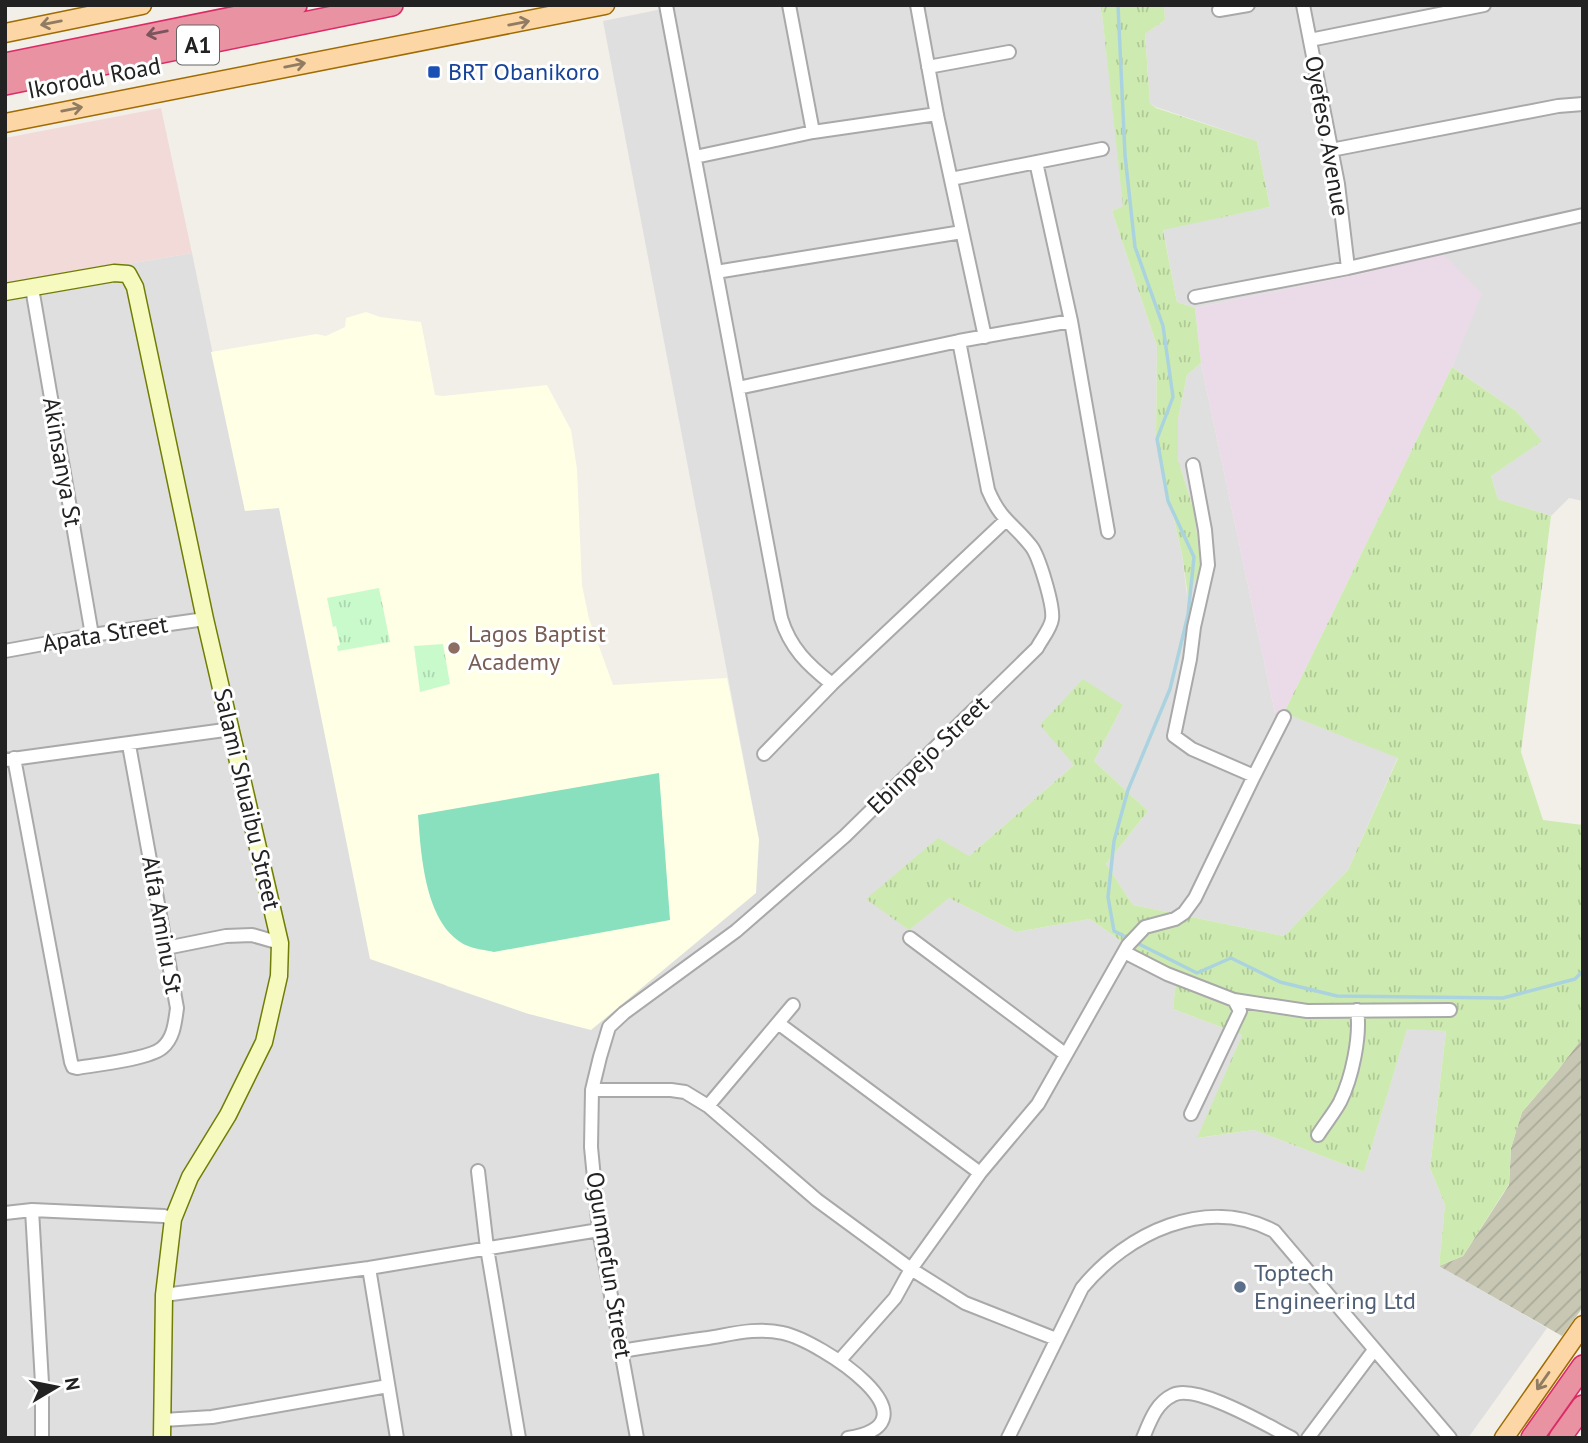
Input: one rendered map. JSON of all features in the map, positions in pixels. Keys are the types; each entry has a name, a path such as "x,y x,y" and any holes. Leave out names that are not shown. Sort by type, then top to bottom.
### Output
{"highway":[{"name":"Ikorodu Road","path":"5,64 296,5"},
{"name":"Ikorodu Road","path":"5,84 392,5"},
{"path":"1532,1438 1583,1366"},
{"path":"1560,1438 1583,1406"}],"main road":[{"path":"5,33 142,5"},
{"name":"Ikorodu Road","path":"5,123 605,5"},
{"path":"1504,1438 1583,1325"}],"street":[{"path":"666,5 783,627 795,650 832,684"},
{"path":"789,5 813,132"},
{"path":"917,5 937,114 985,337"},
{"path":"1219,10 1248,5"},
{"name":"Oyefeso Avenue","path":"1303,5 1338,184 1348,268"},
{"path":"1310,40 1441,9 1484,5"},
{"path":"928,67 1009,52"},
{"path":"1331,150 1558,106 1583,104"},
{"path":"695,157 813,132 937,114"},
{"path":"951,179 1102,149"},
{"path":"1036,162 1070,321 1108,531"},
{"path":"1195,297 1348,268 1583,215"},
{"path":"716,272 962,232"},
{"name":"Salami Shuaibu Street","path":"32,288 114,273 128,274 135,287 205,619 280,943 279,976 264,1042 233,1105 190,1177 173,1219 164,1295 162,1438"},
{"path":"5,292 32,288"},
{"name":"Akinsanya St","path":"32,288 92,635"},
{"path":"738,388 960,341 1070,321"},
{"name":"Ebinpejo Street","path":"592,1090 609,1027 624,1013 736,931 845,836 1037,648 1052,620 1046,582 1033,547 1004,520 988,490 960,341"},
{"path":"1193,465 1205,530 1208,565 1174,736 1192,748 1254,776"},
{"path":"764,754 832,684 1004,520"},
{"name":"Apata Street","path":"5,651 205,619"},
{"path":"840,1360 895,1298 911,1269 980,1173 1038,1104 1126,948 1145,926 1175,919 1184,913 1195,898 1283,716"},
{"path":"10,759 232,729"},
{"name":"Alfa Aminu St","path":"10,759 71,1062 76,1068 131,1059 161,1049 174,1031 177,1008 129,745"},
{"path":"166,948 226,936 252,935 280,943"},
{"path":"910,938 1065,1054"},
{"path":"1126,948 1167,974 1234,1000 1307,1011 1450,1010"},
{"path":"1191,1114 1240,1011 1234,1000"},
{"path":"708,1107 793,1005"},
{"path":"1318,1135 1340,1101 1354,1059 1359,1023 1357,1010"},
{"path":"778,1023 980,1173"},
{"path":"592,1090 685,1092 708,1107 817,1200 911,1269 965,1303 1056,1339"},
{"name":"Ogunmefun Street","path":"592,1090 591,1147 599,1230 637,1438"},
{"path":"478,1171 487,1248 519,1438"},
{"path":"32,1210 42,1383 42,1438"},
{"path":"5,1213 32,1210 164,1216 173,1219"},
{"path":"1009,1438 1082,1288 1098,1268 1139,1239 1166,1227 1194,1218 1222,1216 1243,1218 1274,1231 1450,1438"},
{"path":"164,1295 369,1268 599,1230"},
{"path":"369,1268 397,1438"},
{"path":"622,1351 754,1331 787,1333 840,1360 883,1404 883,1423 865,1435 848,1438"},
{"path":"1308,1438 1374,1350"},
{"path":"163,1420 212,1417 388,1386"},
{"path":"1143,1438 1162,1402 1180,1392 1203,1395 1292,1438"}],"shaded area":[{"path":"682,5 1101,5 1124,206 1112,211 1157,346 1156,440 1182,554 1187,595 1194,511 1178,460 1178,419 1187,375 1201,363 1275,713 1284,713 1398,757 1348,870 1284,936 1133,905 1106,864 1148,811 1094,761 1123,705 1075,764 969,856 949,898 1016,932 1090,919 1176,980 1173,1009 1242,1035 1198,1138 1254,1130 1364,1172 1407,1028 1446,1031 1430,1168 1445,1205 1439,1266 1547,1328 1468,1438 5,1438 5,285 192,253 245,510 279,508 446,986 529,1014 759,840 603,21"},
{"path":"1164,5 1583,5 1583,501 1569,498 1551,516 1498,499 1491,476 1541,441 1516,411 1452,367 1481,294 1368,255 1369,272 1195,308 1177,302 1163,229 1270,207 1257,141 1150,103 1145,34 1165,20"},
{"path":"161,108 192,253 5,285 5,138"},
{"path":"1431,242 1482,294 1452,367 1284,713 1275,713 1201,363 1195,308 1369,272 1367,255"},
{"name":"Lagos Baptist Academy","path":"366,312 380,317 421,322 435,395 547,385 571,430 577,469 582,585 589,619 613,685 727,678 759,840 756,893 591,1030 529,1014 370,959 279,508 245,511 211,352 316,334 326,336 345,327 346,318"},
{"path":"1583,1037 1583,1307 1562,1336 1439,1266 1463,1256 1509,1185 1511,1148 1522,1112"}],"green space":[{"path":"1101,5 1164,5 1165,20 1145,34 1150,103 1156,108 1257,141 1270,207 1163,230 1177,302 1195,308 1201,363 1187,375 1178,419 1178,460 1194,511 1201,569 1188,596 1182,554 1156,440 1157,346 1112,211 1123,206"},
{"path":"1452,367 1516,411 1542,441 1491,476 1498,499 1551,516 1521,752 1543,820 1583,825 1583,1037 1522,1112 1511,1148 1509,1184 1463,1256 1439,1266 1445,1205 1430,1168 1446,1031 1407,1029 1364,1172 1254,1130 1197,1138 1242,1035 1173,1009 1176,980 1090,919 1016,932 949,898 909,930 866,899 938,838 969,856 1074,765 1040,725 1083,679 1123,705 1094,761 1148,811 1106,864 1133,905 1284,936 1348,870 1398,758 1284,713"},
{"path":"379,588 390,642 338,651 337,646 340,645 327,598"},
{"path":"443,644 450,684 420,692 414,646"},
{"path":"659,773 670,920 494,952 468,946 454,937 442,924 428,889 418,815"}],"waterway":[{"path":"1118,5 1125,155 1135,247 1163,326 1173,397 1157,439 1168,501 1194,557 1188,615 1170,689 1128,790 1114,841 1108,897 1114,931 1128,938"},
{"path":"1135,942 1197,973 1231,958 1280,982 1337,996 1503,998 1575,979 1583,971"}],"place":[{"name":"BRT Obanikoro","path":"434,72"},
{"name":"Lagos Baptist Academy","path":"454,648"},
{"name":"Toptech Engineering Ltd","path":"1240,1287"}]}
